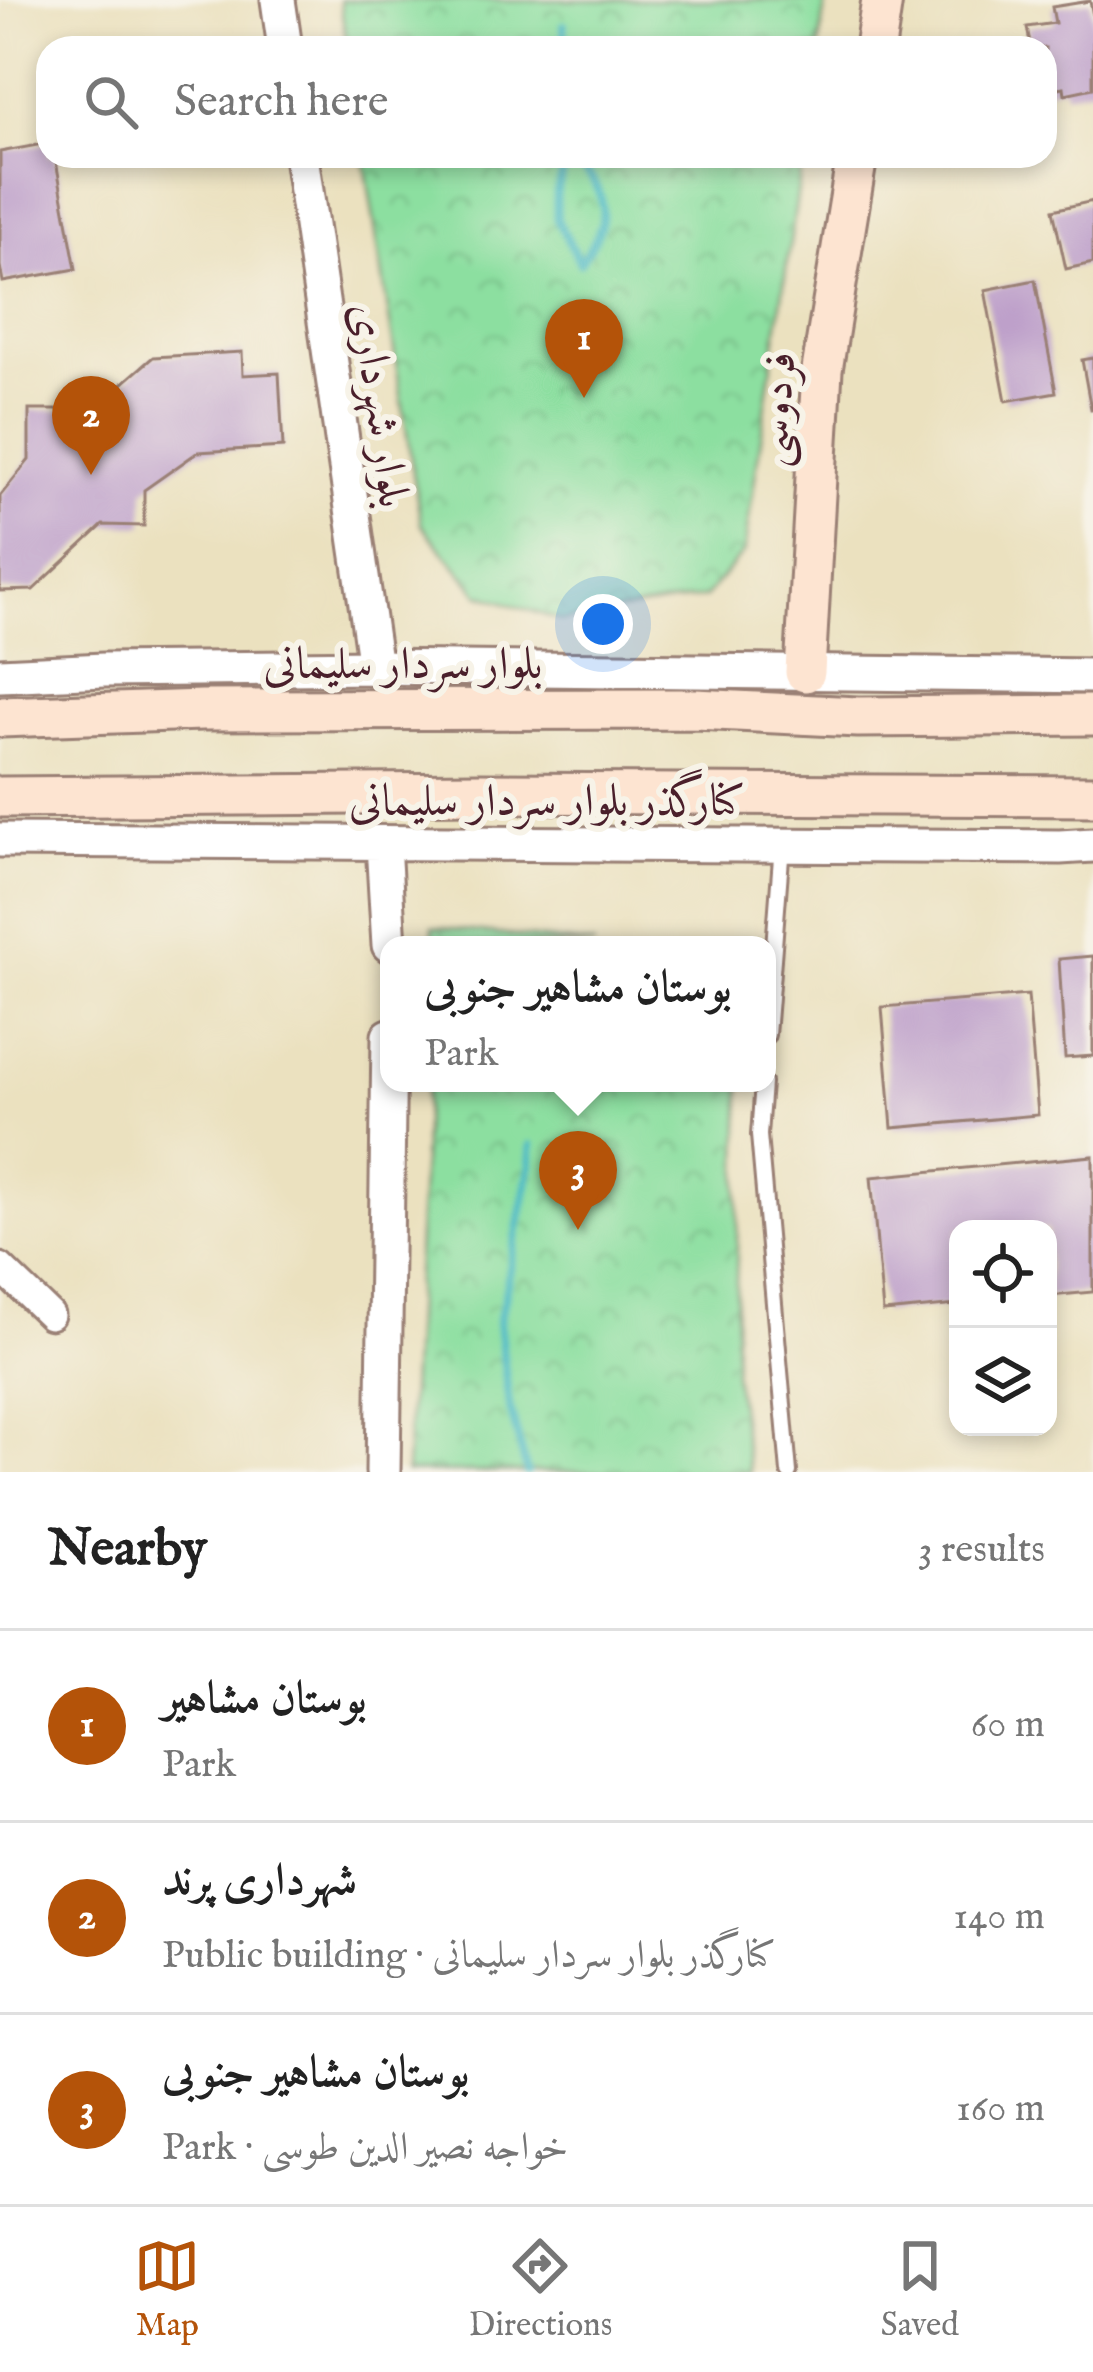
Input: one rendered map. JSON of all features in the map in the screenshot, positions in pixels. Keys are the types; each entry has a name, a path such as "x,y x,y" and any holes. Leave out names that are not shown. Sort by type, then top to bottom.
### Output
{"main road":[{"path":"876,36 883,0"},
{"name":"فردوسی","path":"805,672 822,370 855,168"},
{"name":"بلوار سردار سلیمانی","path":"0,717 202,710 695,709 858,717 1093,715"},
{"path":"0,797 1093,796"}],"street":[{"path":"278,0 283,36"},
{"name":"بلوار شهرداری","path":"303,168 375,667"},
{"path":"0,675 375,667 1093,676"},
{"path":"530,710 623,669"},
{"name":"کنارگذر بلوار سردار سلیمانی","path":"0,840 1093,845"},
{"path":"382,844 388,936"},
{"path":"383,1472 388,1092"},
{"path":"0,1267 50,1316"}],"lane":[{"path":"775,936 782,845"},
{"path":"762,1092 759,1136 786,1470"}],"green space":[{"path":"340,0 826,0 821,36 345,36"},
{"path":"366,168 801,168 744,552 705,597 562,621 479,594 421,524"},
{"path":"433,927 514,936 433,936"},
{"path":"426,1092 741,1092 734,1372 749,1472 406,1472"}],"building":[{"path":"1090,1 1093,88 1065,94 1064,87 1057,88 1057,36 1029,36 1027,27 1055,23 1052,7"},
{"path":"36,145 36,168 57,168 76,269 3,282 0,152"},
{"path":"1093,201 1093,263 1066,269 1053,210"},
{"path":"1035,280 1056,392 1006,401 985,290"},
{"path":"242,352 243,375 279,373 283,447 198,452 144,490 144,526 103,525 33,590 0,591 0,496 29,460 29,410 92,410 153,357"},
{"path":"1093,358 1093,409 1091,409 1082,360"},
{"path":"1093,956 1093,1056 1065,1058 1059,959"},
{"path":"1028,995 1038,1115 892,1128 882,1007"},
{"path":"1093,1156 1093,1292 1057,1295 1057,1220 949,1220 949,1306 883,1312 871,1177"}],"waterway":[{"path":"564,25 564,36"},
{"path":"564,168 556,194 557,220 580,263"},
{"path":"580,263 599,232 602,217 600,197 581,168"},
{"path":"527,1472 509,1405 499,1323 531,1145"}],"place":[{"name":"بوستان مشاهیر","path":"584,398"},
{"name":"شهرداری پرند","path":"91,475"},
{"name":"بوستان مشاهیر جنوبی","path":"578,1230"}]}
